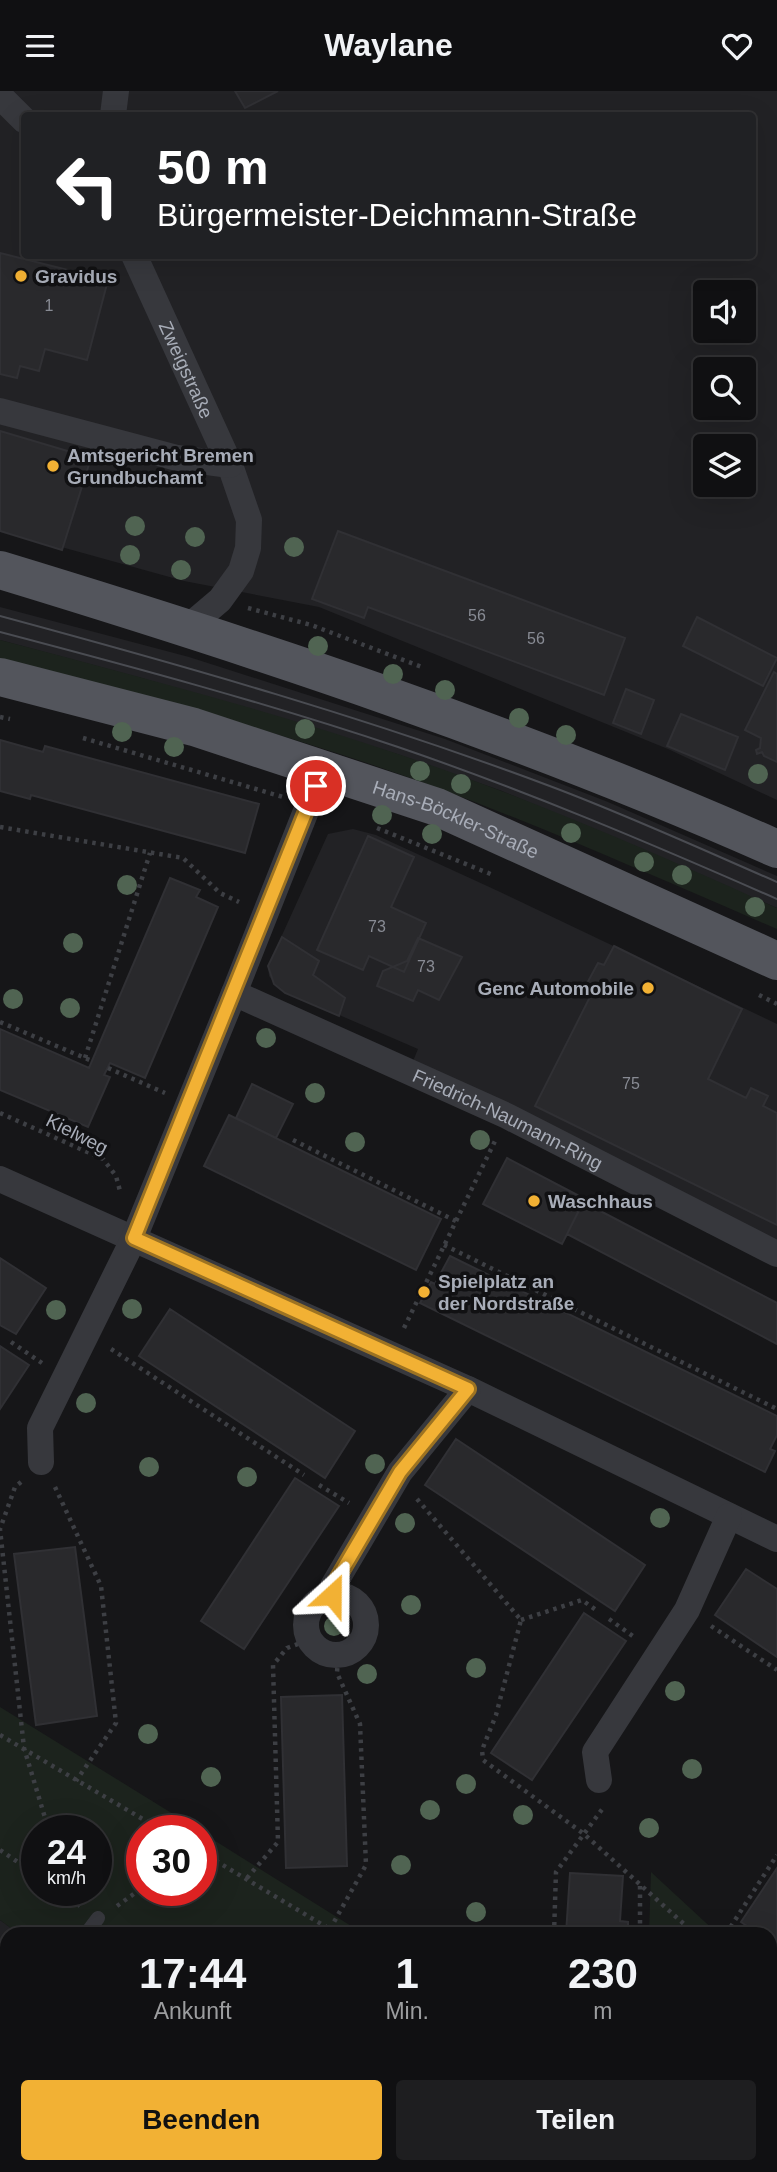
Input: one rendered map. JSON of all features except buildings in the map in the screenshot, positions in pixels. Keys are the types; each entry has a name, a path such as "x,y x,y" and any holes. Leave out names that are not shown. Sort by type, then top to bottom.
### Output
{"main road":[{"path":"0,570 187,628 396,698 636,787 777,849"},
{"name":"Hans-Böckler-Straße","path":"0,677 194,727 437,807 524,844 777,961"}],"street":[{"path":"113,112 116,91"},
{"path":"0,96 21,117"},
{"name":"Zweigstraße","path":"136,259 230,465 249,520 248,548 241,571 220,600 187,628"},
{"path":"0,411 177,458 230,465"},
{"path":"41,1462 40,1428 134,1238 323,768"},
{"name":"Friedrich-Naumann-Ring","path":"234,993 507,1116 777,1254"},
{"path":"0,1179 392,1354 729,1516 775,1533"},
{"path":"332,1595 333,1586 398,1476 468,1389"},
{"path":"599,1780 595,1752 687,1610 729,1516"},
{"path":"332,1595 353,1600 365,1618 363,1639 348,1653 338,1656 321,1652 309,1640 305,1621 309,1612 322,1598 332,1595"}],"lane":[{"path":"91,1927 98,1918"}],"path":[{"path":"0,717 13,720"},
{"path":"81,738 308,804"},
{"path":"373,826 499,877"},
{"path":"0,827 183,857 219,893 265,914"},
{"path":"85,1058 150,853"},
{"path":"753,993 777,1004"},
{"path":"0,1022 92,1061"},
{"path":"108,1068 188,1103"},
{"name":"Kielweg","path":"0,1113 103,1159 116,1176 134,1238"},
{"path":"392,1354 507,1116"},
{"path":"293,1140 456,1221"},
{"path":"444,1245 777,1409"},
{"path":"87,1333 304,1475"},
{"path":"44,1815 24,1748 0,1529 15,1487 41,1462 101,1587 115,1710 116,1723 76,1781"},
{"path":"398,1476 521,1620"},
{"path":"521,1620 582,1600 596,1610"},
{"path":"687,1610 777,1670"},
{"path":"521,1620 496,1715 482,1750 482,1760 584,1834 687,1927"},
{"path":"247,1878 278,1842 273,1665 288,1648 309,1640"},
{"path":"331,1927 366,1865 360,1724 337,1673 338,1656"},
{"path":"0,1735 135,1815"},
{"path":"554,1927 556,1873 603,1810 599,1780"},
{"path":"0,1850 21,1864"},
{"path":"731,1927 777,1855"},
{"path":"217,1861 327,1927"},
{"path":"640,1885 640,1927"},
{"path":"98,1918 126,1899"}],"shaded area":[{"path":"0,91 777,91 777,800 668,749 319,607 184,581 0,530"},
{"path":"0,607 189,657 445,739 608,802 777,876 777,908 502,791 397,754 145,679 0,640"},
{"path":"0,640 300,723 494,788 637,846 777,908 777,929 524,821 384,769 221,718 0,660"},
{"path":"353,829 376,835 498,891 777,1024 777,1257 406,1078 418,1049 279,989 269,976 268,966 328,834"},
{"path":"0,1707 175,1815 126,1815 126,1906 217,1906 217,1842 353,1927 10,1927 0,1920"},
{"path":"651,1872 710,1927 649,1927"},
{"path":"0,1920 10,1927 0,1927"}],"tram line":[{"path":"0,616 207,674 412,737 576,796 777,882"},
{"path":"0,632 150,672 398,747 589,819 777,899"}],"place":[{"name":"Gravidus","path":"21,276"},
{"name":"Amtsgericht Bremen Grundbuchamt","path":"53,466"},
{"name":"Genc Automobile","path":"648,988"},
{"name":"Waschhaus","path":"534,1201"},
{"name":"Spielplatz an der Nordstraße","path":"424,1292"}],"route":[{"path":"316,786 134,1238 468,1389 400,1472 333,1586 332,1595"}]}
